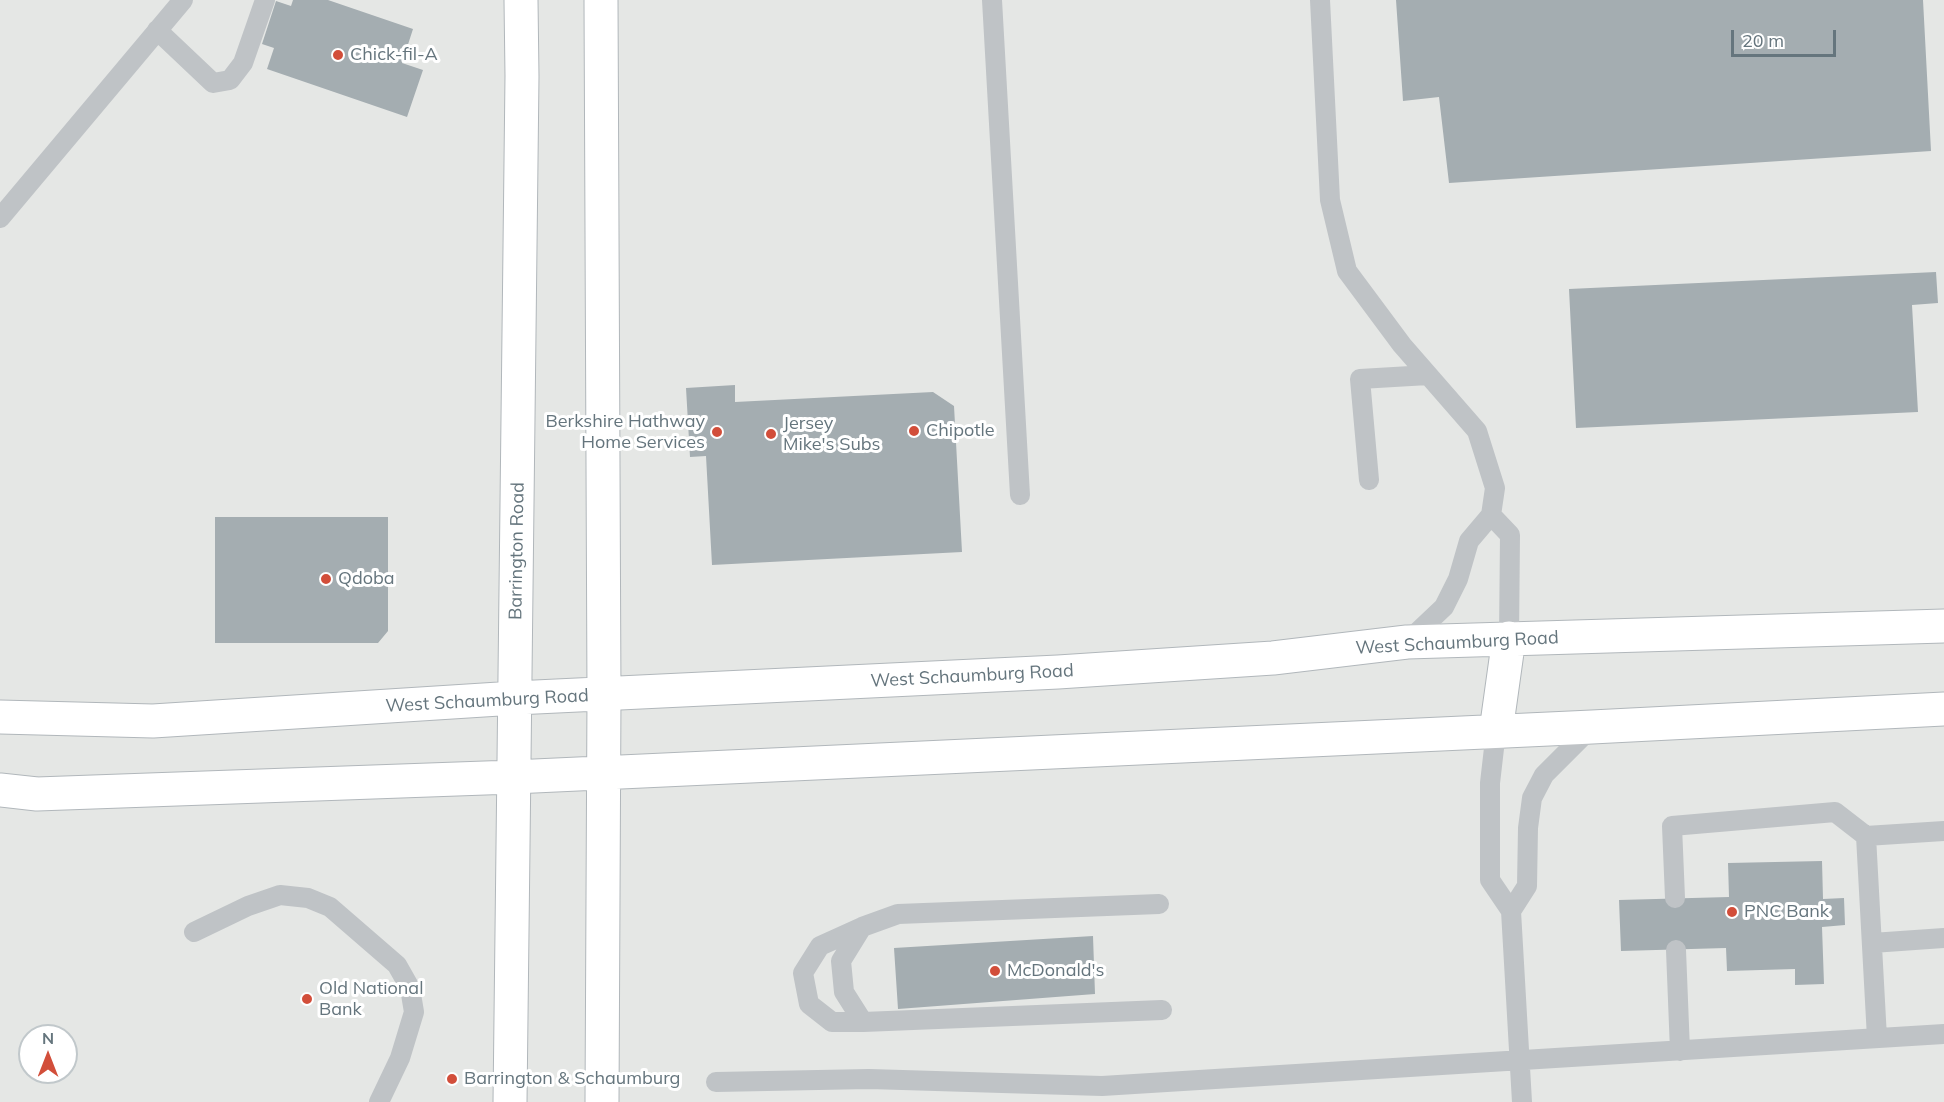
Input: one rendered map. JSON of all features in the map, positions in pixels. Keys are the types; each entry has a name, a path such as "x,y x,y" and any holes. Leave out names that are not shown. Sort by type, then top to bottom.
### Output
{"main road":[{"name":"Barrington Road","path":"510,1102 522,88 520,0"},
{"path":"601,0 604,695 602,1102"},
{"name":"West Schaumburg Road","path":"0,717 153,721 515,698 1046,672 1273,658 1407,642 1944,626"},
{"path":"1496,731 1509,638"},
{"path":"0,790 37,794 513,777 1944,709"}],"lane":[{"path":"0,218 183,0"},
{"path":"157,30 213,83 230,80 243,63 265,0"},
{"path":"992,0 1020,495"},
{"path":"1320,0 1330,200 1347,271 1402,345 1476,431 1495,488 1491,515 1469,541 1458,579 1444,607 1407,642"},
{"path":"1369,480 1360,379 1428,375"},
{"path":"1491,515 1510,535 1509,638"},
{"path":"1511,911 1527,886 1528,828 1532,798 1544,776 1592,727"},
{"path":"1496,731 1491,783 1490,880 1511,911 1522,1102"},
{"path":"1675,898 1672,826 1835,812 1866,836 1944,831"},
{"path":"1866,836 1877,1038"},
{"path":"194,932 248,906 280,896 308,898 330,907 397,965 410,988 414,1012 400,1058 379,1102"},
{"path":"1160,904 898,914 820,946 803,973 809,1004 832,1022 1162,1010"},
{"path":"862,927 841,960 844,992 862,1022"},
{"path":"1872,943 1944,938"},
{"path":"1676,950 1680,1051"},
{"path":"716,1082 869,1079 1102,1086 1944,1034"}],"shaded area":[{"path":"0,0 1944,0 1944,1102 0,1102"}],"building":[{"name":"Chick-fil-A","path":"293,0 328,0 413,29 402,63 423,70 407,117 267,69 274,48 262,44 276,1 291,6"},
{"path":"1396,0 1923,0 1931,151 1449,183 1439,97 1403,101"},
{"path":"1936,272 1938,303 1912,305 1918,412 1576,428 1569,289"},
{"path":"735,385 735,402 933,392 954,406 962,552 712,565 706,456 690,457 686,388"},
{"path":"215,517 388,517 388,631 378,643 215,643"},
{"name":"PNC Bank","path":"1822,861 1823,899 1844,898 1845,925 1822,927 1824,984 1795,985 1795,969 1727,971 1726,948 1621,951 1619,900 1729,897 1728,863"},
{"name":"McDonald's","path":"1093,936 1095,994 898,1009 894,948"}],"place":[{"name":"Chick-fil-A","path":"338,55"},
{"name":"Chipotle","path":"914,431"},
{"name":"Berkshire Hathway Home Services","path":"717,432"},
{"name":"Jersey Mike's Subs","path":"771,434"},
{"name":"Qdoba","path":"326,579"},
{"name":"PNC Bank","path":"1732,912"},
{"name":"McDonald's","path":"995,971"},
{"name":"Old National Bank","path":"307,999"},
{"name":"Barrington & Schaumburg","path":"452,1079"}]}
